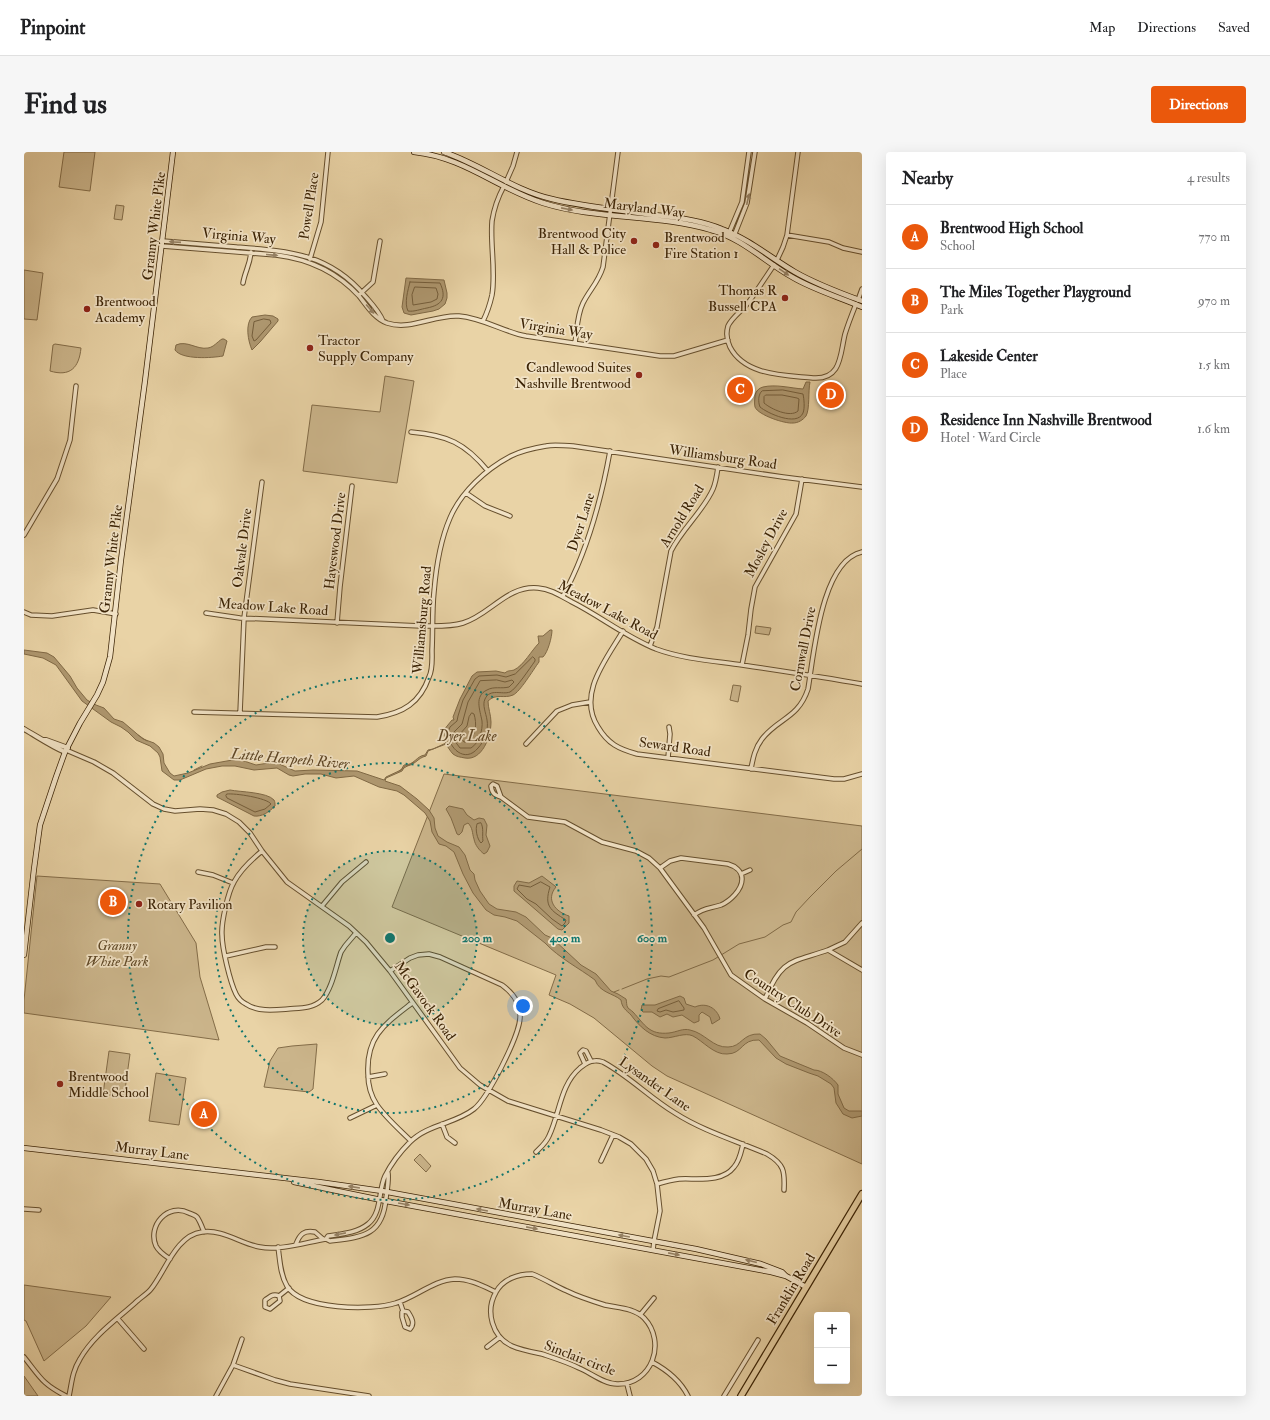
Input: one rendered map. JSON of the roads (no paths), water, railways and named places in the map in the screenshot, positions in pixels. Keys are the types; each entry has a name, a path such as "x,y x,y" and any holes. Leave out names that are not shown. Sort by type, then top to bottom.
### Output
{"main road":[{"name":"Granny White Pike","path":"24,955 40,825 66,750 97,694 108,668 163,244 173,152"},
{"name":"Maryland Way","path":"414,152 439,156 459,163 505,184 554,200 693,220 712,225 729,234 804,284 859,302"},
{"name":"Maryland Way","path":"444,152 462,158 535,200 552,205 581,211 657,221 729,234"},
{"path":"552,205 554,200"},
{"path":"657,221 663,216"},
{"name":"Maryland Way","path":"733,237 809,279 859,302 862,307"},
{"path":"774,265 777,260"},
{"name":"Murray Lane","path":"24,1148 319,1182 384,1191 696,1249 761,1264 782,1272 786,1276"},
{"name":"Murray Lane","path":"276,1178 379,1200 771,1272 786,1276 806,1287"},
{"name":"Franklin Road","path":"741,1396 862,1194"}],"street":[{"name":"Powell Place","path":"310,260 321,222 328,152"},
{"path":"483,321 492,290 492,221 497,199 513,166 517,152"},
{"path":"575,343 580,310 584,301 600,277 603,266 618,152"},
{"path":"777,260 787,235 798,152"},
{"path":"729,234 742,202 749,153 755,153 747,204 733,237"},
{"path":"787,235 830,242 843,248 862,252"},
{"path":"358,296 373,282 380,241"},
{"name":"Virginia Way","path":"163,244 285,251 326,265 348,278 380,313 383,321"},
{"name":"Virginia Way","path":"163,244 289,256 310,260 345,282 376,317 383,321 400,325 440,317 468,317 518,334 660,356 674,356 728,340"},
{"path":"243,284 245,273 250,264 251,248"},
{"path":"774,265 748,303 731,321 727,330 728,340 732,349 738,357 755,368 779,374 816,378 822,378 832,372 840,362 846,333 859,302 862,289"},
{"path":"24,535 57,479 70,440 76,386"},
{"path":"411,432 447,438 460,445 479,460 488,471"},
{"name":"Williamsburg Road","path":"194,712 240,712 377,718 406,709 424,690 430,676 432,664 434,592 443,539 450,518 466,493 481,476 511,456 527,450 546,446 573,446 862,487"},
{"name":"Dyer Lane","path":"563,596 580,561 601,497 610,451"},
{"name":"Arnold Road","path":"650,646 657,627 671,551 677,539 712,490 716,482 718,467"},
{"name":"Mosley Drive","path":"742,665 755,586 796,514 802,479"},
{"name":"Oakvale Drive","path":"240,712 244,618 262,482"},
{"name":"Hayeswood Drive","path":"337,623 352,486"},
{"path":"466,493 485,506 510,516"},
{"name":"Cornwall Drive","path":"751,769 754,753 761,740 770,730 795,712 801,704 808,689 820,616 826,597 842,564 853,554 862,552"},
{"name":"Meadow Lake Road","path":"206,613 244,618 337,623 449,626 463,623 483,613 510,594 523,589 547,589 563,596 650,646 670,653 862,684"},
{"path":"24,612 52,616 92,610 116,614"},
{"name":"Seward Road","path":"623,631 596,677 590,702 594,721 608,741 627,751 637,754 751,769 834,779 844,779 862,774"},
{"path":"526,744 557,711 572,705 590,702"},
{"path":"668,758 670,734 669,727"},
{"path":"24,729 46,743 66,750"},
{"name":"McGavock Road","path":"66,750 94,762 113,773 153,804 164,809 175,811 200,809 212,810 226,814 239,822 250,833 262,851 287,882 349,926 366,942 390,971 460,1068 480,1085 508,1101 613,1135 631,1144 646,1159 658,1184 660,1211 653,1250"},
{"name":"Country Club Drive","path":"501,797 528,817 565,822 602,842 640,853 649,858 660,868 710,937 731,975 765,999 807,1023 844,1048 862,1055"},
{"path":"262,851 242,869 233,883 226,909 222,933 230,979 236,995 254,1008 277,1010 309,1007 316,1004 327,993 344,946 356,933"},
{"path":"660,868 674,859 685,858 728,864 736,868 741,874 742,878 740,886 728,900 718,906 704,909 694,915"},
{"path":"322,906 342,882 366,862"},
{"path":"741,874 750,870"},
{"path":"198,872 213,875 233,883"},
{"path":"765,999 774,979 786,966 796,960 828,950 845,942 862,922"},
{"path":"226,956 266,947 275,947"},
{"path":"828,950 862,970"},
{"path":"24,1357 38,1377 46,1385 68,1396 73,1373 80,1358 94,1339 151,1289 184,1240 201,1232 220,1233 260,1247 278,1247 325,1239 328,1236 357,1231 369,1224 377,1211 379,1200 384,1191 388,1173 392,1164 411,1141 422,1133 442,1124 461,1118 476,1108 507,1058 519,1027 520,1018 516,1000 510,991 485,976 440,956 429,954 418,955 410,958 390,971"},
{"path":"411,1141 377,1105 368,1085 367,1062 373,1040 385,1024 412,1003"},
{"path":"536,1152 545,1144 549,1136 568,1083 575,1072 591,1061 586,1051 583,1050 580,1053 585,1064"},
{"name":"Lysander Lane","path":"591,1061 603,1062 610,1065 657,1102 699,1126 768,1154 778,1161 783,1168 785,1180 784,1190"},
{"path":"368,1076 385,1074"},
{"path":"350,1118 377,1105"},
{"path":"442,1124 448,1137 455,1143"},
{"path":"601,1161 613,1135"},
{"path":"658,1184 677,1180 724,1176 734,1168 737,1163 743,1144"},
{"path":"296,1244 299,1237 306,1232 315,1232 330,1242 361,1237 368,1234 376,1228 384,1213 386,1201 384,1191"},
{"path":"24,1208 39,1210"},
{"path":"170,1259 161,1252 156,1245 154,1238 154,1230 157,1223 166,1213 184,1210 197,1217 204,1232"},
{"path":"278,1247 282,1271 289,1288 293,1293 314,1302 332,1306 376,1308 400,1302 443,1282 456,1279 471,1281 496,1292"},
{"path":"487,1347 500,1337 490,1316 490,1308 496,1292 505,1282 519,1275 532,1274 543,1278 566,1291 590,1300 633,1311 644,1318 652,1329 654,1338 655,1352 652,1362 664,1369 680,1383 688,1396"},
{"path":"279,1296 289,1288"},
{"path":"275,1294 279,1296 280,1301 270,1309 265,1307 265,1300 275,1294"},
{"path":"640,1315 654,1298"},
{"path":"400,1302 405,1327 410,1329 413,1326 413,1322 408,1312 403,1311"},
{"path":"118,1319 144,1349"},
{"name":"Sinclair circle","path":"500,1337 511,1346 544,1355 578,1367 612,1384 627,1384 634,1382 644,1374 652,1362"},
{"path":"216,1396 233,1365 242,1339"},
{"path":"724,1396 758,1340"},
{"path":"233,1365 290,1384 369,1396"},
{"path":"627,1384 630,1396"}],"water":[{"path":"406,278 444,280 447,293 445,304 439,309 433,311 411,315 404,313 402,307"},
{"path":"265,315 273,316 278,319 278,321 252,350 249,342 248,324 252,317"},
{"path":"222,339 227,341 223,356 205,358 190,357 175,350 176,345 180,344 208,348 214,346"},
{"path":"806,382 810,382 808,409 806,416 800,421 789,423 778,420 766,416 755,407 755,395 760,388 783,386 803,389"},
{"name":"Dyer Lake","path":"552,630 547,652 543,657 539,657 539,662 519,690 513,695 494,697 488,701 491,728 487,741 481,752 471,758 460,757 453,754 446,744 428,751 426,756 420,758 411,765 405,766 402,771 386,778 385,781 400,786 429,810 434,818 438,836 459,847 465,855 480,891 489,904 497,909 516,912 526,917 545,935 552,938 581,965 596,974 611,991 626,999 628,1008 644,1025 652,1031 669,1033 685,1029 690,1030 723,1047 736,1045 749,1036 760,1034 780,1056 820,1071 830,1077 838,1085 838,1094 844,1108 849,1111 862,1111 862,1116 852,1118 843,1114 836,1103 834,1088 831,1084 818,1076 786,1064 776,1058 759,1040 753,1040 745,1044 736,1052 722,1054 690,1035 665,1038 654,1036 645,1030 624,1009 621,1000 600,988 595,980 569,963 517,921 494,915 486,910 473,893 454,852 446,846 439,844 432,832 430,821 425,813 397,791 379,787 354,776 336,778 321,774 305,774 293,776 277,768 254,770 235,766 222,766 206,769 180,780 174,780 162,771 158,753 150,746 136,740 128,732 111,722 82,701 56,665 43,658 24,654 24,650 47,653 54,657 87,700 104,708 114,719 123,722 143,739 154,743 159,747 163,754 164,763 170,773 174,776 188,773 210,764 238,759 256,765 275,762 295,771 357,771 384,780 386,777 401,770 404,765 411,764 419,757 425,755 428,750 446,743 443,731 452,720 454,720 453,717 460,699 472,676 477,672 496,671 505,673 518,668 539,643 538,636 543,636"},
{"path":"230,790 266,795 274,800 275,806 265,814 254,816 217,797 217,795 222,792"},
{"path":"449,806 463,809 467,815 474,820 479,818 484,819 487,825 486,835 490,846 487,852 484,854 480,851 475,841 472,829 468,823 464,825 462,832 459,835 457,834 446,809"},
{"path":"542,876 556,887 553,892 552,901 556,908 560,912 569,916 569,923 562,930 558,929 514,891 514,886 517,881 529,883"},
{"path":"680,996 684,998 686,1004 695,1007 703,1005 714,1009 719,1015 720,1019 712,1024 710,1017 702,1012 699,1015 699,1021 694,1023 682,1015 673,1017 667,1014 660,1017 652,1012 643,1012 641,1010 642,1005 655,1005"}],"waterway":[{"name":"Little Harpeth River","path":"138,735 147,741"},
{"path":"399,771 414,762"},
{"name":"Little Harpeth River","path":"194,770 202,766"},
{"path":"622,989 647,979 661,976 669,977 713,960 739,944 765,937 783,925 791,922 796,912 810,897 836,871 862,849"},
{"name":"Little Harpeth River","path":"614,992 619,990"}],"place":[{"name":"Brentwood City Hall & Police","path":"634,241"},
{"name":"Brentwood Fire Station 1","path":"656,245"},
{"name":"Thomas R Bussell CPA","path":"785,298"},
{"name":"Brentwood Academy","path":"87,309"},
{"name":"Tractor Supply Company","path":"310,348"},
{"name":"Candlewood Suites Nashville Brentwood","path":"639,375"},
{"name":"Lakeside Center","path":"740,390"},
{"name":"Residence Inn Nashville Brentwood","path":"831,395"},
{"name":"The Miles Together Playground","path":"113,902"},
{"name":"Rotary Pavilion","path":"139,904"},
{"name":"Brentwood Middle School","path":"60,1084"},
{"name":"Brentwood High School","path":"204,1114"}],"park label":[{"name":"Granny White Park","path":"117,954"}]}
